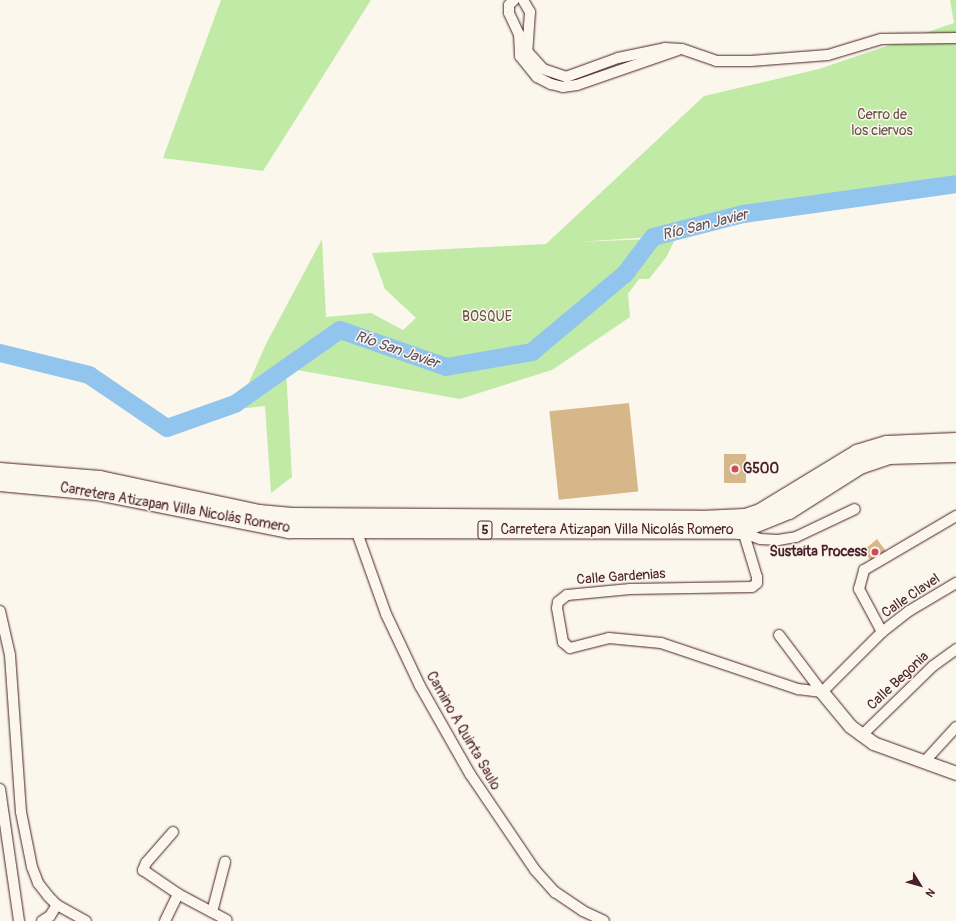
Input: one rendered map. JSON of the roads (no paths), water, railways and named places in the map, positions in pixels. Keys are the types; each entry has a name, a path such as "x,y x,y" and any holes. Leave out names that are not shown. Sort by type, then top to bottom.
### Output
{"main road":[{"name":"Carretera Atizapan Villa Nicolás Romero","path":"0,483 97,492 289,530 354,523 694,519 745,517 783,500 857,453 887,444 956,441"},
{"name":"Carretera Atizapan Villa Nicolás Romero","path":"0,471 100,479 259,513 299,516 354,523 741,533 789,511 860,466 888,456 956,454"}],"street":[{"path":"514,0 509,5 509,13 520,34 520,56 537,77 551,84 563,87 577,84 682,49"},
{"path":"523,0 530,12 527,51 543,69 555,75 577,75 618,58 665,48 682,49 716,61 751,61 828,55 881,39 956,38"},
{"path":"741,533 778,540 796,536 855,509"},
{"path":"882,632 860,589 864,570 956,516"},
{"name":"Camino A Quinta Saulo","path":"354,523 386,614 420,686 470,774 535,870 555,892 583,911 604,921"},
{"name":"Calle Gardenias","path":"741,533 757,582 752,587 637,589 567,595 561,597 557,608 564,642 570,648 609,638 660,643 798,689 822,692"},
{"name":"Calle Clavel","path":"822,692 882,632 916,607 956,583"},
{"path":"0,611 10,656 16,758 26,845 38,883 57,905 86,921"},
{"path":"779,635 822,692 861,736 873,743 956,773"},
{"name":"Calle Begonia","path":"861,736 933,666 956,649"},
{"path":"925,761 956,727"},
{"path":"0,788 19,921"},
{"path":"173,832 146,863 143,870 178,894 227,920"},
{"path":"212,912 225,862"},
{"path":"165,921 178,894"},
{"path":"50,919 57,905"}],"waterway":[{"name":"Río San Javier","path":"0,353 89,375 167,428 235,404 340,330 446,367 532,352 625,274 653,237 743,214 956,184"}],"place":[{"name":"G500","path":"735,469"},
{"name":"Sustaita Process","path":"875,552"}],"park label":[{"name":"Cerro de los ciervos","path":"882,124"},
{"name":"BOSQUE","path":"487,317"}]}
